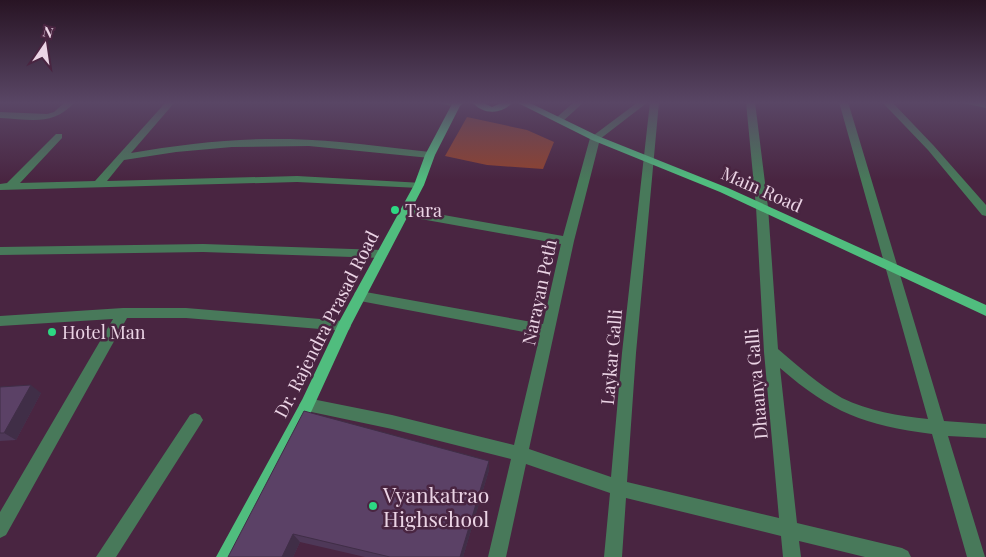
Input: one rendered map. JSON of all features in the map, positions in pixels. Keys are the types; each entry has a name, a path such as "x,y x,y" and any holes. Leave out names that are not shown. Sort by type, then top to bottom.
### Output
{"main road":[{"name":"Dr. Rajendra Prasad Road","path":"225,557 307,405 344,326 419,185 430,155 445,128"},
{"name":"Main Road","path":"574,128 762,207 986,311"}],"street":[{"path":"97,185 148,128"},
{"path":"595,138 609,128"},
{"name":"Laykar Galli","path":"613,557 629,353 653,128"},
{"name":"Dhaanya Galli","path":"753,128 762,207 771,352 792,557"},
{"path":"851,128 904,307 937,429 976,557"},
{"path":"910,128 931,148 986,212"},
{"path":"5,187 59,136"},
{"name":"Narayan Peth","path":"497,557 568,241 595,138"},
{"path":"121,158 198,146 270,142 325,144 430,155"},
{"path":"5,187 297,179 419,185"},
{"path":"404,212 568,241"},
{"path":"0,251 203,248 382,254"},
{"path":"360,296 549,331"},
{"path":"0,321 123,313 186,314 344,326"},
{"path":"0,529 123,313"},
{"path":"771,352 828,396 844,406 862,413 937,429 986,431"},
{"path":"307,405 392,422 520,454 618,488 789,528 902,557"},
{"path":"105,557 195,420"}],"shaded area":[{"path":"461,128 518,128 554,142 543,169 487,165 445,156"}],"building":[{"path":"31,385 4,433 0,433 0,387"},
{"name":"Vyankatrao Highschool","path":"304,411 489,461 460,557 390,557 293,534 282,557 228,557"}],"place":[{"name":"Tara","path":"395,210"},
{"name":"Hotel Man","path":"52,332"},
{"name":"Vyankatrao Highschool","path":"373,506"}]}
